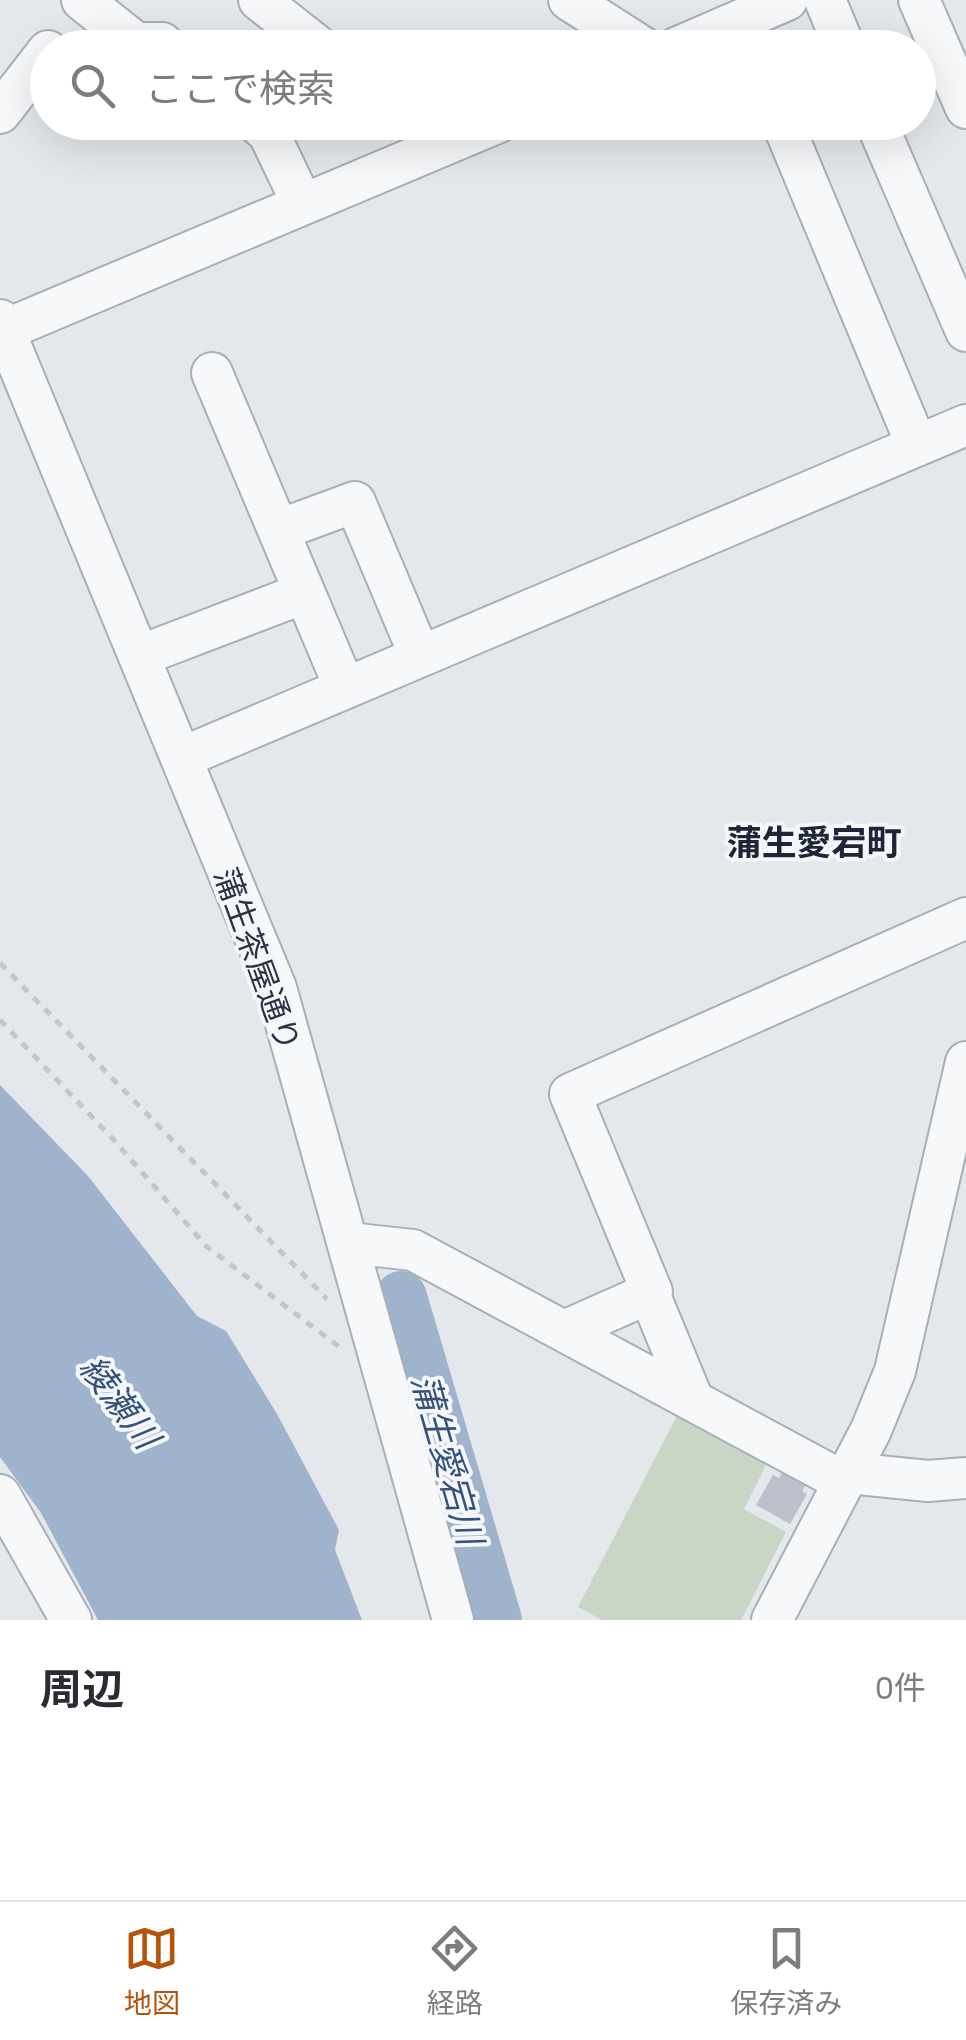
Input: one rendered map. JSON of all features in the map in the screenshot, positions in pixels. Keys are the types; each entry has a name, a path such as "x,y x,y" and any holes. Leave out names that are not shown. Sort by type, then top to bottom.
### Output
{"street":[{"path":"259,0 297,30"},
{"path":"569,0 616,30"},
{"path":"750,30 787,0"},
{"path":"824,0 837,30"},
{"path":"920,0 933,30"},
{"path":"63,30 84,1 120,30"},
{"path":"936,38 966,108"},
{"path":"0,112 30,73"},
{"path":"272,140 302,203"},
{"path":"3,324 302,203 419,140"},
{"path":"790,140 917,446"},
{"path":"884,140 966,332"},
{"name":"蒲生茶屋通り","path":"3,324 276,988 350,1244 364,1314 453,1620"},
{"path":"212,373 344,686"},
{"path":"181,758 966,424"},
{"path":"279,530 356,502 420,656"},
{"path":"138,656 304,593"},
{"path":"693,1400 570,1094 966,918"},
{"path":"778,1619 895,1371 966,1062"},
{"path":"350,1244 413,1250 847,1478 966,1478"},
{"path":"564,1331 649,1294"},
{"path":"0,1495 71,1620"}],"path":[{"path":"0,963 334,1306"},
{"path":"0,1020 114,1139 206,1246 343,1350 348,1365"}],"green space":[{"path":"680,1410 769,1459 744,1509 786,1532 741,1620 602,1620 578,1607"}],"water":[{"name":"綾瀬川","path":"0,1085 88,1176 197,1316 226,1331 277,1414 339,1530 335,1550 362,1620 98,1620 41,1513 0,1457"}],"building":[{"path":"782,1473 805,1486 802,1491 807,1494 790,1524 756,1505 773,1475 779,1478"}],"waterway":[{"name":"蒲生愛宕川","path":"401,1297 496,1620"}],"district":[{"name":"蒲生愛宕町","path":"814,841"}]}
